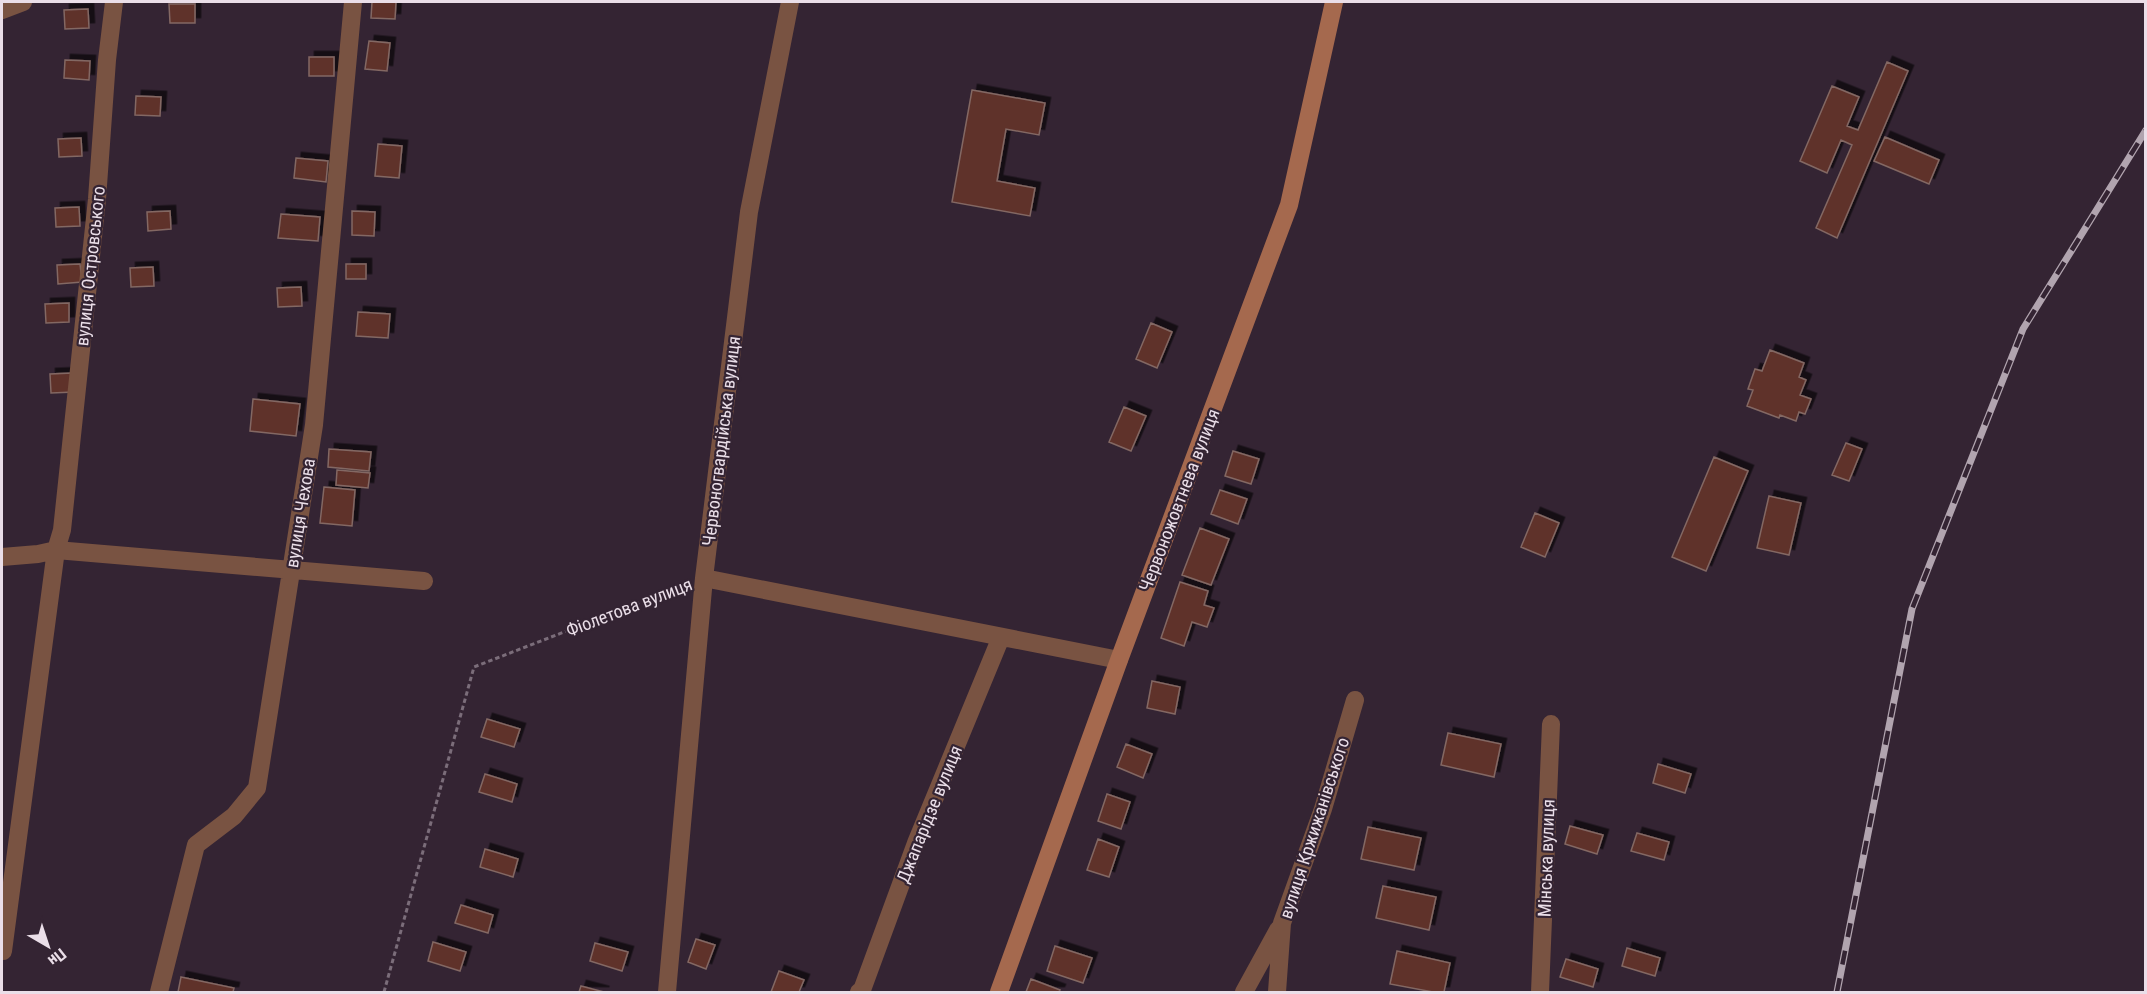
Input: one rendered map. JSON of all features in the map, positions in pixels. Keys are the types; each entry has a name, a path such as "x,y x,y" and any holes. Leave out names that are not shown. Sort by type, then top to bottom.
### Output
{"street":[{"path":"2,10 23,2"},
{"name":"вулиця Островського","path":"3,951 56,550 62,530 97,199 106,60 114,2"},
{"name":"вулиця Чехова","path":"159,993 196,845 234,816 257,788 315,425 353,2"},
{"name":"Червоногвардійська вулиця","path":"667,993 704,578 749,212 790,2"},
{"name":"Червоножовтнева вулиця","path":"999,993 1119,660 1289,205 1334,2"},
{"path":"2,557 56,550 424,581"},
{"name":"Фіолетова вулиця","path":"704,578 1119,660"},
{"name":"Джапарідзе вулиця","path":"859,993 916,843 1001,637"},
{"name":"вулиця Кржижанівського","path":"1277,993 1282,923 1323,809 1354,700"},
{"name":"Мінська вулиця","path":"1540,993 1551,724"},
{"path":"1244,993 1282,923"}],"path":[{"name":"Фіолетова вулиця","path":"384,993 474,667 704,578"}],"building":[{"path":"372,2 396,2 395,19 371,18"},
{"path":"169,4 195,4 195,23 170,23"},
{"path":"88,9 89,28 65,29 64,10"},
{"path":"369,41 390,43 387,71 365,69"},
{"path":"309,57 334,57 334,76 309,76"},
{"path":"65,60 90,61 89,80 64,78"},
{"path":"1887,62 1908,71 1837,238 1816,228 1852,145 1841,140 1827,173 1800,161 1832,86 1859,97 1847,126 1858,130"},
{"path":"972,90 1045,103 1039,135 1006,129 997,181 1035,188 1030,216 952,202"},
{"path":"136,96 161,97 160,116 135,115"},
{"path":"1885,137 1939,160 1929,184 1874,161"},
{"path":"81,138 82,156 59,157 58,139"},
{"path":"378,144 402,146 399,178 375,176"},
{"path":"296,158 328,161 326,182 294,178"},
{"path":"79,207 80,226 56,227 55,208"},
{"path":"170,211 171,229 148,231 147,212"},
{"path":"352,211 375,212 374,236 352,235"},
{"path":"281,214 320,217 318,241 278,238"},
{"path":"80,264 82,282 58,284 57,265"},
{"path":"346,264 366,264 366,279 346,279"},
{"path":"153,267 154,286 131,287 130,268"},
{"path":"301,287 302,306 278,307 277,288"},
{"path":"69,303 69,322 46,323 45,304"},
{"path":"358,312 390,314 388,338 356,336"},
{"path":"1151,323 1172,332 1157,368 1136,359"},
{"path":"1770,350 1804,363 1799,377 1806,380 1800,395 1811,399 1805,414 1799,412 1796,421 1780,415 1779,418 1747,406 1753,390 1748,389 1755,369 1762,371"},
{"path":"73,373 74,392 51,393 50,374"},
{"path":"253,399 300,404 296,436 250,431"},
{"path":"1124,407 1146,416 1131,451 1109,442"},
{"path":"1846,443 1862,449 1849,481 1832,475"},
{"path":"329,449 371,452 369,471 328,467"},
{"path":"1233,451 1259,459 1251,484 1225,476"},
{"path":"1714,457 1748,471 1706,571 1672,557"},
{"path":"337,470 370,473 368,488 336,485"},
{"path":"324,487 355,490 352,526 320,523"},
{"path":"1220,490 1247,499 1238,524 1211,514"},
{"path":"1769,496 1801,503 1789,555 1757,548"},
{"path":"1535,513 1559,523 1545,557 1521,547"},
{"path":"1200,528 1229,539 1211,585 1182,575"},
{"path":"1180,582 1208,591 1204,605 1214,608 1207,627 1192,622 1184,646 1161,638"},
{"path":"1152,681 1180,687 1175,714 1147,708"},
{"path":"487,719 520,729 514,747 481,737"},
{"path":"1448,733 1501,744 1494,777 1441,765"},
{"path":"1126,744 1152,754 1143,778 1117,767"},
{"path":"1658,764 1691,774 1685,793 1653,783"},
{"path":"485,774 517,784 512,802 479,792"},
{"path":"1107,794 1130,802 1121,829 1098,821"},
{"path":"1570,826 1603,835 1597,854 1565,844"},
{"path":"1368,827 1421,838 1414,870 1361,859"},
{"path":"1637,833 1669,842 1664,860 1631,851"},
{"path":"1098,839 1119,847 1109,877 1087,870"},
{"path":"485,849 518,859 513,877 480,867"},
{"path":"1383,886 1436,897 1429,930 1376,918"},
{"path":"461,905 493,915 488,933 455,923"},
{"path":"696,939 715,945 706,969 688,962"},
{"path":"433,942 466,952 460,971 428,961"},
{"path":"595,943 628,952 622,971 590,961"},
{"path":"1055,946 1092,958 1083,983 1047,971"},
{"path":"1627,948 1660,958 1655,976 1622,966"},
{"path":"1397,951 1450,963 1444,992 1390,984"},
{"path":"1566,959 1598,969 1593,987 1560,977"},
{"path":"779,971 804,980 799,992 771,992"},
{"path":"181,977 234,988 233,992 178,992"},
{"path":"1031,979 1060,990 1059,992 1026,992"},
{"path":"581,986 604,992 579,992"}],"railway":[{"path":"1837,992 1912,609 2023,329 2146,130"}]}
